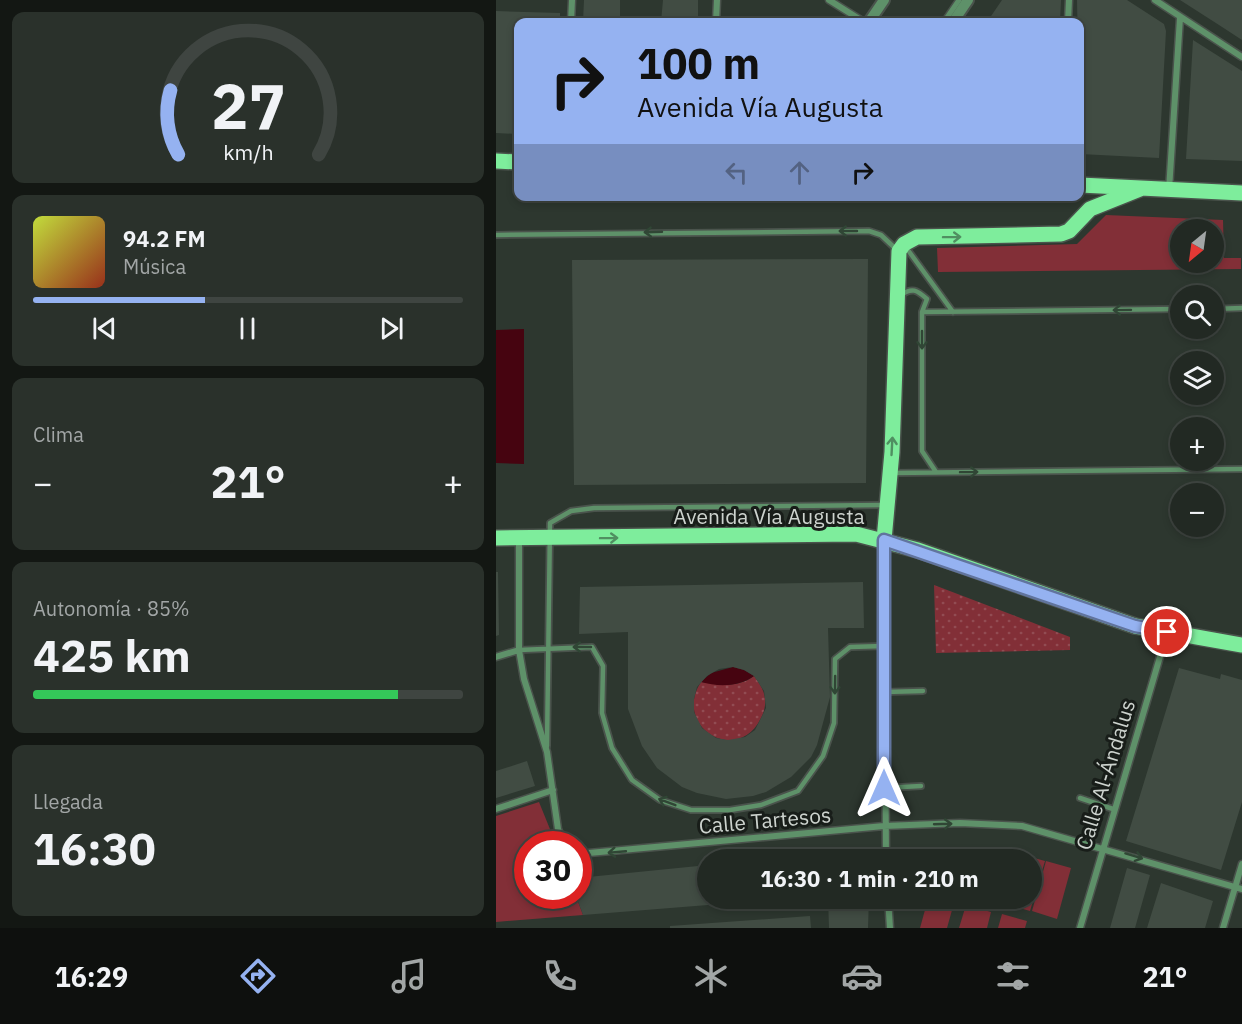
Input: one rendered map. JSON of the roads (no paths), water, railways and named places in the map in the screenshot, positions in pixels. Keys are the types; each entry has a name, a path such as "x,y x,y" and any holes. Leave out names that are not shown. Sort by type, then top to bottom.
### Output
{"main road":[{"path":"496,160 514,162"},
{"path":"1084,185 1242,193"},
{"path":"884,540 890,473 896,299 902,248 917,237 1061,234 1069,231 1090,209 1140,189"},
{"name":"Avenida Vía Augusta","path":"496,538 856,534 884,540 1135,626 1242,645"}],"street":[{"path":"571,18 572,0"},
{"path":"716,18 717,0"},
{"path":"829,0 858,18"},
{"path":"872,18 884,0"},
{"path":"877,18 889,0"},
{"path":"947,18 959,0"},
{"path":"956,18 968,0"},
{"path":"1068,18 1069,0"},
{"path":"1155,0 1242,57"},
{"path":"1169,191 1180,18"},
{"path":"518,538 519,650 524,679 547,752 559,831"},
{"path":"884,540 885,849"},
{"name":"Calle Al-Ándalus","path":"1080,928 1113,809 1167,632"},
{"path":"496,657 519,650"},
{"path":"496,808 553,790"},
{"name":"Calle Tartesos","path":"592,853 884,826 960,823 1022,826 1102,847 1238,888"},
{"path":"1223,928 1238,888 1242,864"},
{"path":"889,909 890,928"}],"lane":[{"path":"496,235 869,231 881,235 902,248 953,312"},
{"path":"896,299 908,290 917,290 927,299 922,312 922,451 936,472"},
{"path":"1224,309 1242,308"},
{"path":"922,312 1170,309"},
{"path":"890,473 1242,469"},
{"path":"547,752 550,523 571,511 594,508 886,505"},
{"path":"519,650 592,647 603,666 602,713 612,748 632,780 660,800 691,810 730,810 761,805 798,790 823,756 834,723 835,659 850,647 884,646"},
{"path":"884,692 923,691"},
{"path":"884,788 921,786"},
{"path":"1080,798 1113,809"}]}
